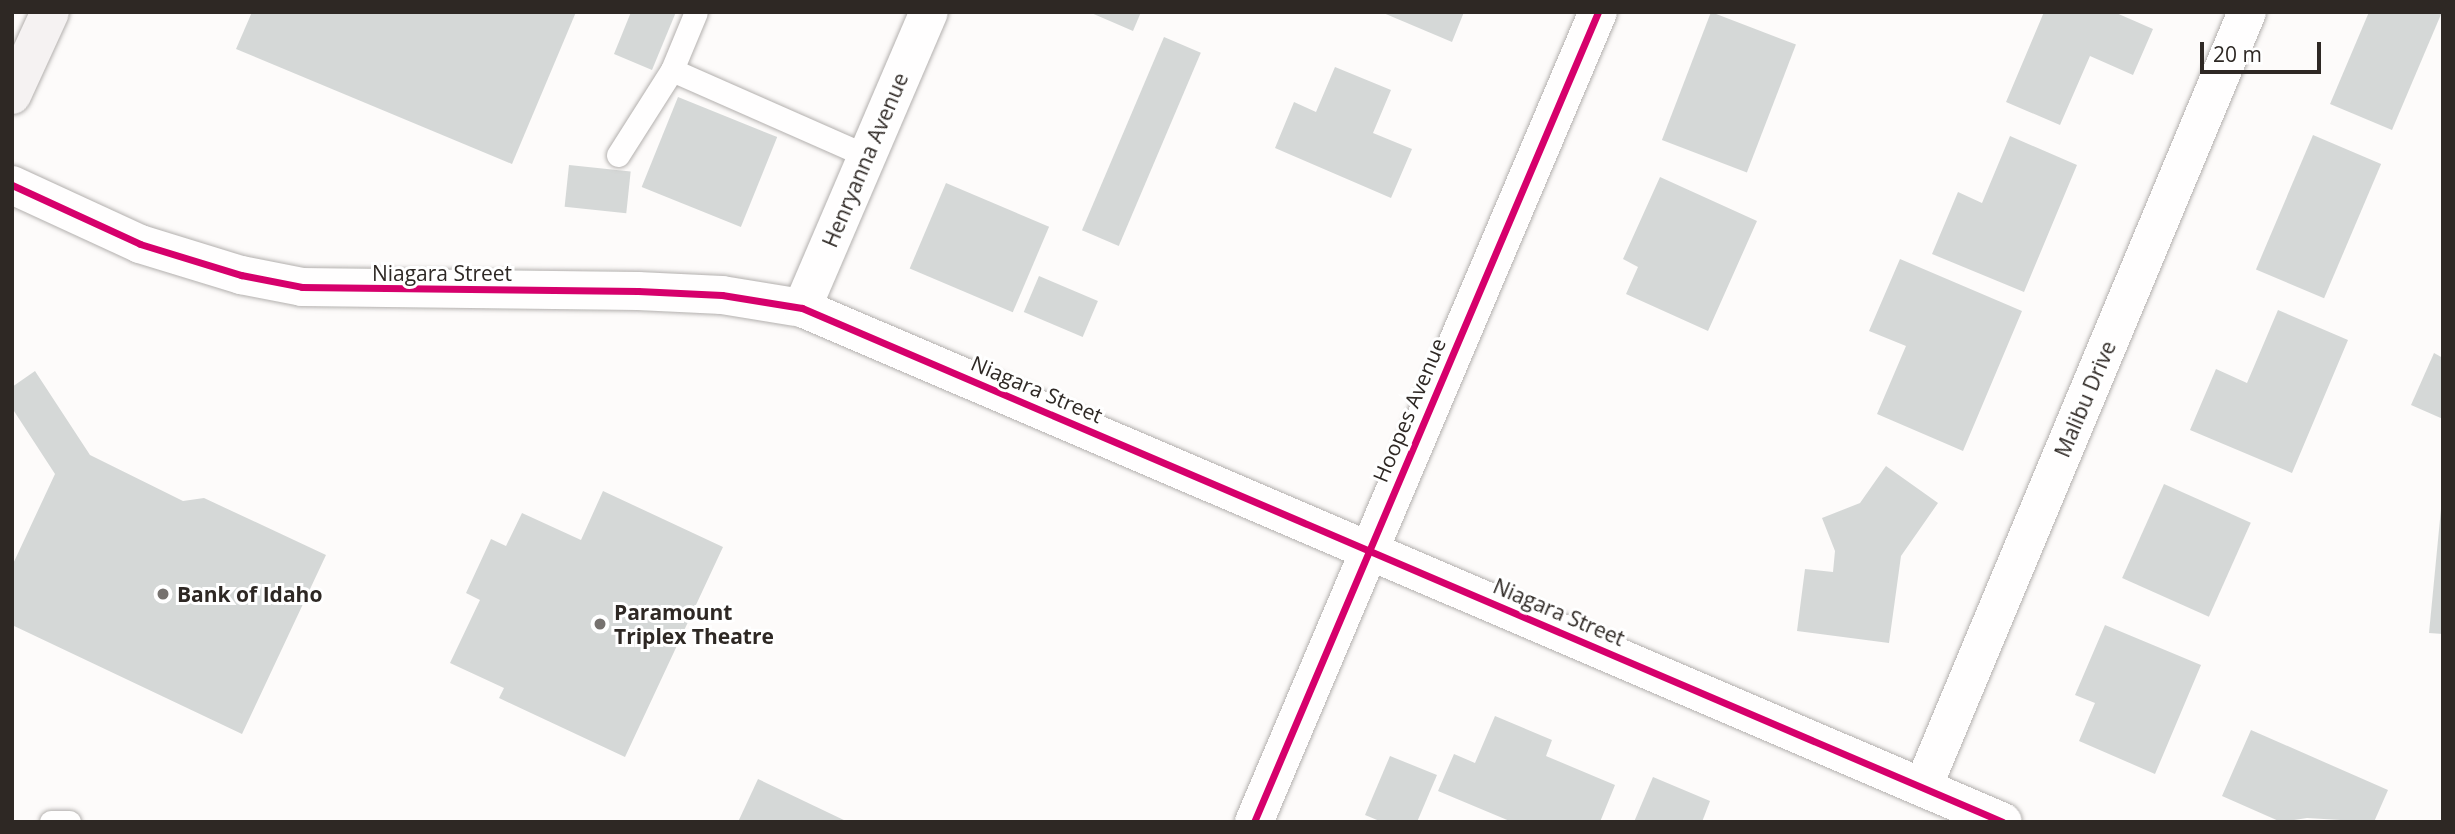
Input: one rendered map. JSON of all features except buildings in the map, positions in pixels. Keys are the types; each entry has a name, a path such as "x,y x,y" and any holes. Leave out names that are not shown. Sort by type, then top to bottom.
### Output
{"main road":[{"path":"12,94 50,12"}],"street":[{"name":"Henryanna Avenue","path":"802,308 929,12"},
{"name":"Hoopes Avenue","path":"1254,822 1598,12"},
{"name":"Malibu Drive","path":"1923,786 2247,12"},
{"name":"Niagara Street","path":"12,184 140,243 241,275 302,287 638,291 722,295 802,308 2003,822"}],"lane":[{"path":"618,155 673,70 696,12"},
{"path":"673,70 867,156"},
{"path":"51,822 69,822"}],"cycle path":[{"path":"1254,822 1598,12"},
{"path":"12,185 140,244 241,275 302,287 638,291 722,295 802,308 2003,822"}],"place":[{"name":"Bank of Idaho","path":"163,594"},
{"name":"Paramount Triplex Theatre","path":"600,624"}]}
